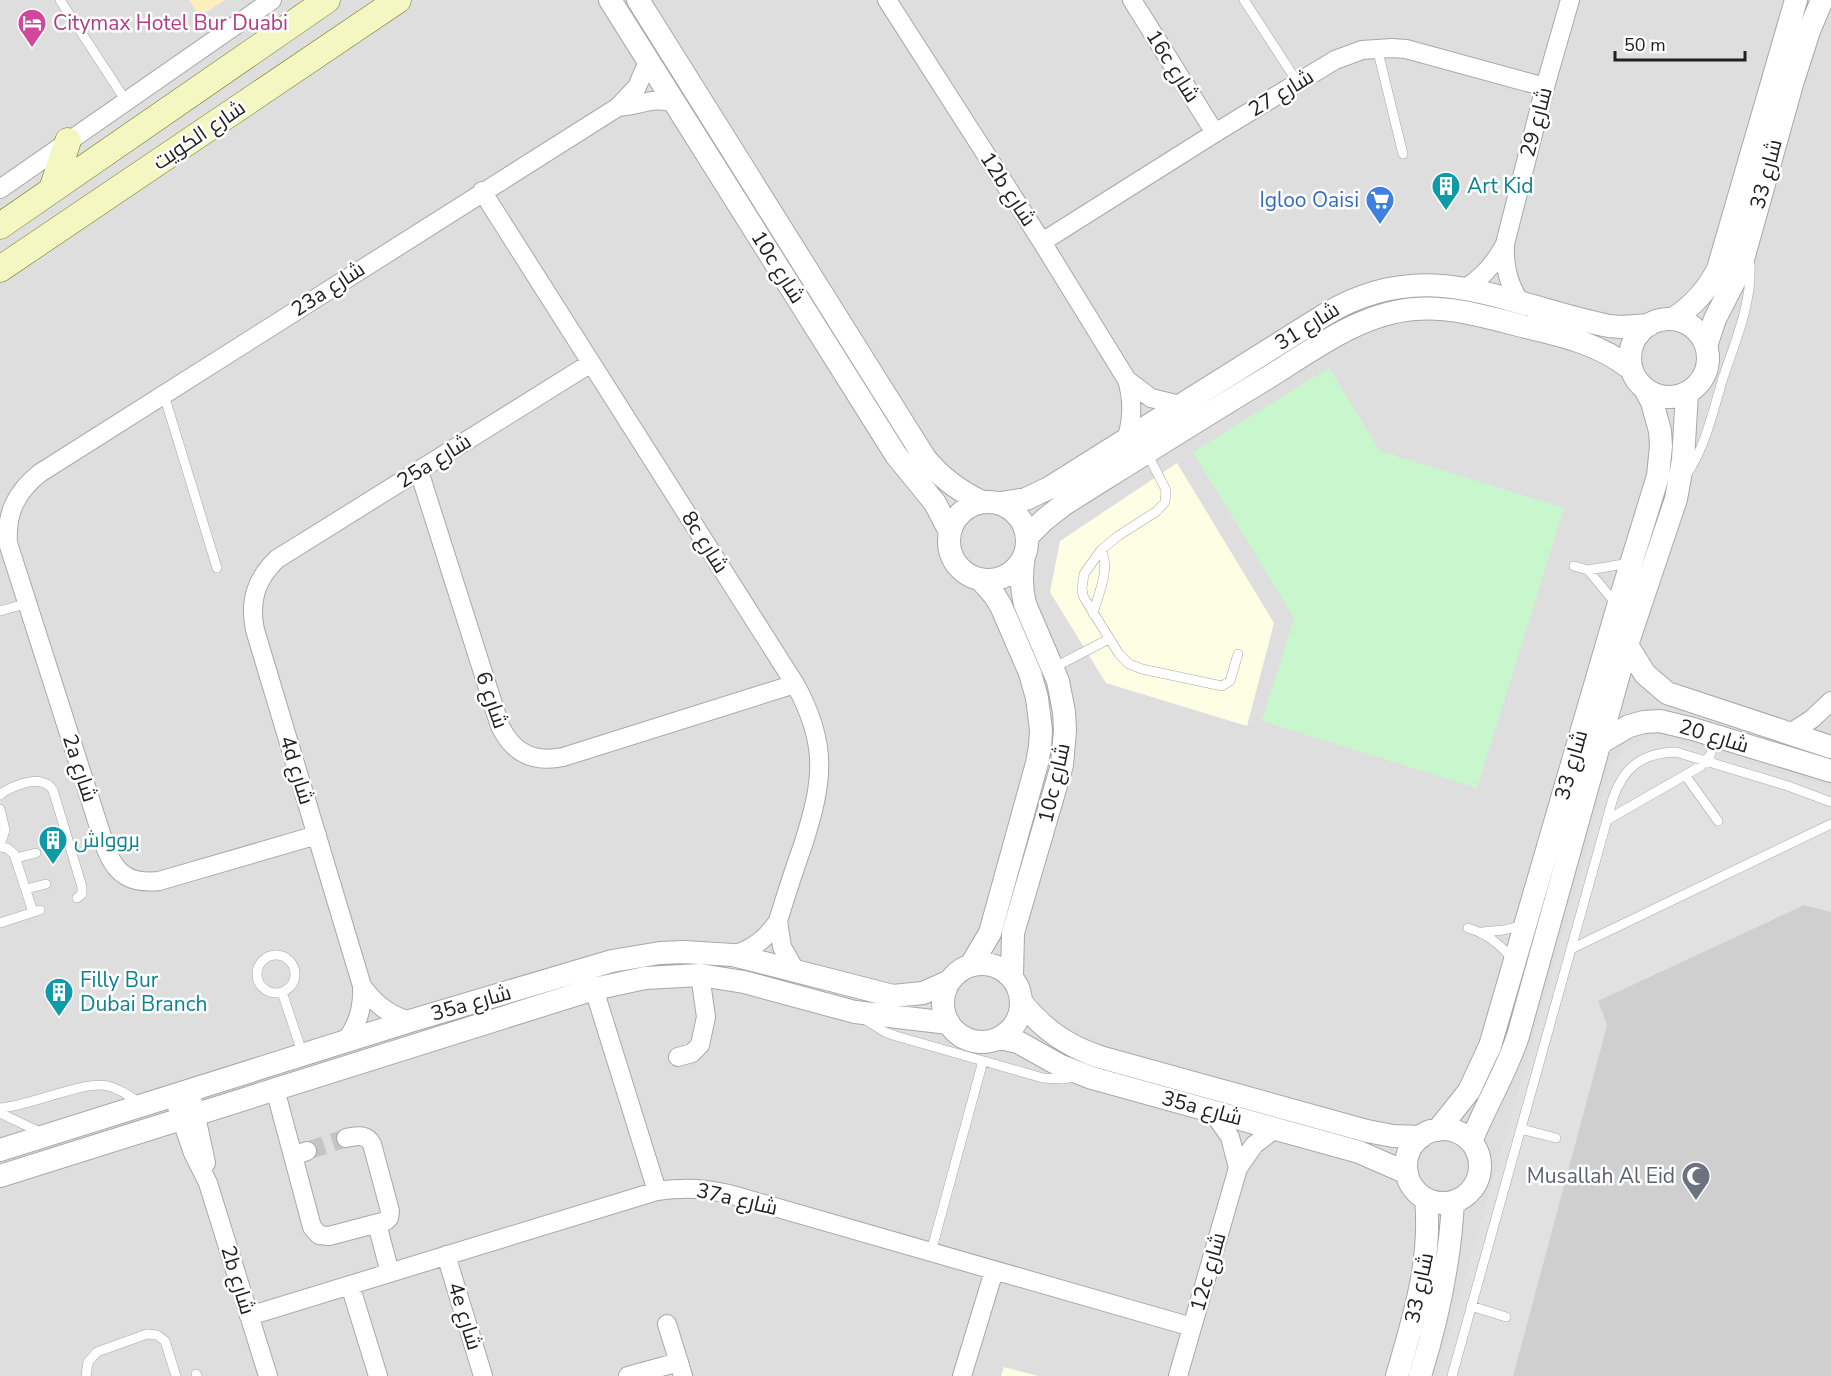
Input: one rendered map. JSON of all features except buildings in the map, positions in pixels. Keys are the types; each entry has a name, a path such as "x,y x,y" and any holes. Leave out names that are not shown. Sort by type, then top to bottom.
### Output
{"main road":[{"name":"شارع الكويت","path":"0,226 327,0"},
{"name":"شارع الكويت","path":"0,269 370,9 398,0"},
{"path":"52,189 68,141"}],"street":[{"path":"1,184 68,141 272,0"},
{"name":"10c شارع","path":"610,0 896,455 935,503 950,532"},
{"name":"10c شارع","path":"638,0 925,458 944,479 968,495 991,502"},
{"name":"12b شارع","path":"887,0 1042,242 1127,380 1132,403 1127,437"},
{"name":"16c شارع","path":"1132,0 1215,133"},
{"name":"شارع 29","path":"1520,302 1505,269 1505,244 1570,0"},
{"name":"شارع 33","path":"1673,319 1704,293 1718,269 1796,0"},
{"name":"شارع 33","path":"1706,346 1715,320 1740,270 1792,84 1809,31 1822,0"},
{"name":"شارع 27","path":"1042,242 1298,83 1342,57 1362,50 1406,49 1545,87"},
{"name":"23a شارع","path":"40,473 618,106 637,87 648,61"},
{"name":"23a شارع","path":"618,106 650,100 675,103"},
{"name":"8c شارع","path":"482,191 795,684 812,719 817,737 820,776 815,807 778,921 759,943 733,956"},
{"name":"شارع 29","path":"1464,289 1488,270 1505,244"},
{"name":"شارع 31","path":"991,502 1026,499 1038,494 1326,314 1361,295 1401,285 1422,284 1464,289 1609,326 1649,325"},
{"name":"شارع 31","path":"1025,547 1053,512 1342,332 1389,313 1439,308 1464,312 1584,342 1609,353 1631,369"},
{"path":"1673,319 1689,325 1702,337 1706,346 1708,364 1695,388 1679,396 1661,397 1645,389 1636,380 1631,369 1631,349 1641,331 1649,325 1656,321 1673,319"},
{"name":"25a شارع","path":"277,559 591,363"},
{"name":"12b شارع","path":"1127,380 1151,398 1180,405"},
{"name":"شارع 33","path":"1429,1133 1459,1104 1484,1061 1630,563 1658,476 1661,461 1660,431 1645,389"},
{"name":"شارع 33","path":"1471,1142 1482,1114 1512,1054 1628,645 1680,483 1687,393"},
{"name":"شارع 6","path":"418,471 500,726 514,747 525,754 537,759 563,758 795,684"},
{"name":"2a شارع","path":"40,473 27,483 17,496 10,511 7,527 8,543 111,862 120,872 132,879 145,882 159,881 317,835"},
{"path":"991,502 1011,508 1019,516 1024,526 1025,547 1010,573 1001,578 980,579 962,570 955,562 950,553 950,532 961,512 971,505 991,502"},
{"name":"10c شارع","path":"1012,976 1013,933 1062,765 1065,747 1061,695 1053,668 1025,604 1021,580 1025,547"},
{"name":"4d شارع","path":"277,559 260,579 252,603 252,616 362,986 369,996 388,1012 410,1021"},
{"name":"10c شارع","path":"971,965 982,950 990,933 1037,763 1041,730 1037,698 1030,673 1001,606 980,579"},
{"name":"شارع 20","path":"1628,645 1644,674 1667,693 1831,747"},
{"path":"1789,734 1812,719 1831,701"},
{"path":"1831,706 1831,724"},
{"name":"شارع 20","path":"1600,743 1629,726 1660,721 1831,771"},
{"name":"8c شارع","path":"778,921 782,947 795,970"},
{"name":"35a شارع","path":"0,1150 410,1021 636,956 684,952 733,956 893,996 923,993 950,981"},
{"path":"982,964 1003,969 1012,976 1020,993 1021,1002 1016,1023 1000,1038 981,1042 955,1031 944,1006 944,998 950,981 963,969 971,965 982,964"},
{"path":"678,1057 692,1053 700,1045 706,1017 700,975"},
{"name":"35a شارع","path":"0,1176 594,989 645,978 700,975 744,982 855,1012 950,1023"},
{"name":"4d شارع","path":"345,1042 359,1016 362,986"},
{"path":"594,989 657,1191"},
{"name":"35a شارع","path":"1021,1002 1037,1021 1056,1037 1092,1054 1367,1131 1393,1136 1429,1133"},
{"name":"35a شارع","path":"1000,1038 1027,1046 1061,1066 1081,1074 1359,1152 1407,1173"},
{"path":"274,1089 300,1154 312,1227 319,1235 329,1236 376,1224 389,1218 390,1211 370,1140 361,1135 346,1138"},
{"name":"2b شارع","path":"182,1093 195,1160 208,1183 268,1376"},
{"path":"1212,1111 1230,1137 1238,1168"},
{"name":"12c شارع","path":"1178,1376 1238,1168 1254,1145 1276,1128"},
{"path":"1456,1132 1471,1142 1479,1158 1479,1177 1469,1193 1453,1202 1435,1202 1426,1199 1414,1189 1407,1173 1407,1157 1415,1142 1429,1133 1456,1132"},
{"name":"37a شارع","path":"249,1316 657,1191 681,1187 720,1191 1192,1327"},
{"name":"شارع 33","path":"1397,1376 1426,1264 1428,1242 1426,1199"},
{"name":"شارع 33","path":"1420,1376 1443,1292 1453,1202"},
{"path":"376,1224 390,1273"},
{"name":"4e شارع","path":"446,1255 483,1376"},
{"path":"962,1376 994,1270"},
{"path":"350,1285 378,1376"},
{"path":"628,1376 681,1369 667,1324"}],"lane":[{"path":"60,0 126,101"},
{"path":"1244,0 1298,83"},
{"path":"1377,48 1402,154"},
{"path":"1680,483 1693,465 1703,445 1744,308 1750,270 1748,243"},
{"path":"164,395 217,568"},
{"path":"1146,453 1166,490 1165,502 1101,550 1088,567 1082,581 1083,596 1123,659 1136,667 1222,686 1230,681 1238,654"},
{"path":"1093,614 1105,568 1105,559 1101,550"},
{"path":"1574,566 1587,570 1630,563"},
{"path":"1587,570 1618,606"},
{"path":"0,611 28,603"},
{"path":"1053,668 1109,639"},
{"path":"1607,820 1701,766 1710,754 1713,735"},
{"path":"1452,1376 1607,820 1618,785 1625,773 1642,760 1662,753 1676,752 1707,760 1831,802"},
{"path":"1685,775 1718,820"},
{"path":"0,795 5,790 33,782 46,783 53,790 69,843 75,877 83,890 77,898"},
{"path":"0,809 4,830 0,846 11,850 16,858 26,890 36,911 0,923"},
{"path":"1571,949 1831,824"},
{"path":"59,845 69,843"},
{"path":"16,858 36,852"},
{"path":"26,890 46,884"},
{"path":"1482,932 1525,925"},
{"path":"1468,928 1482,932 1500,945 1514,961"},
{"path":"271,955 285,957 294,968 293,983 282,992 274,993 267,990 258,979 260,965 271,955"},
{"path":"282,992 303,1055"},
{"path":"855,1012 885,1032 1043,1078 1063,1079 1081,1074"},
{"path":"931,1252 983,1061"},
{"path":"0,1108 26,1104 97,1084 114,1088 143,1105"},
{"path":"0,1113 47,1135"},
{"path":"1521,1129 1556,1138"},
{"path":"1471,1306 1506,1317"},
{"path":"86,1376 88,1362 97,1352 152,1334 165,1341 176,1376"}],"shaded area":[{"path":"0,0 1831,0 1831,1376 0,1376"},
{"path":"1177,463 1274,623 1247,726 1106,683 1050,592 1060,541"},
{"path":"1652,736 1831,787 1831,912 1804,905 1598,1001 1607,1025 1513,1376 1437,1376 1611,765 1626,748"},
{"name":"Musallah Al Eid","path":"1804,905 1831,912 1831,1376 1513,1376 1607,1025 1597,1001"},
{"path":"1004,1367 1038,1376 1001,1376"}],"sand":[{"path":"189,0 225,0 200,16"}],"green space":[{"path":"1329,368 1380,451 1564,508 1477,788 1262,721 1294,618 1193,452"}],"tunnel":[{"path":"307,1151 346,1138"}],"place":[{"name":"Citymax Hotel Bur Duabi","path":"32,48"},
{"name":"Art Kid","path":"1446,212"},
{"name":"Igloo Oaisi","path":"1380,226"},
{"name":"بروواش","path":"53,866"},
{"name":"Filly Bur Dubai Branch","path":"59,1018"},
{"name":"Musallah Al Eid","path":"1696,1202"}]}
